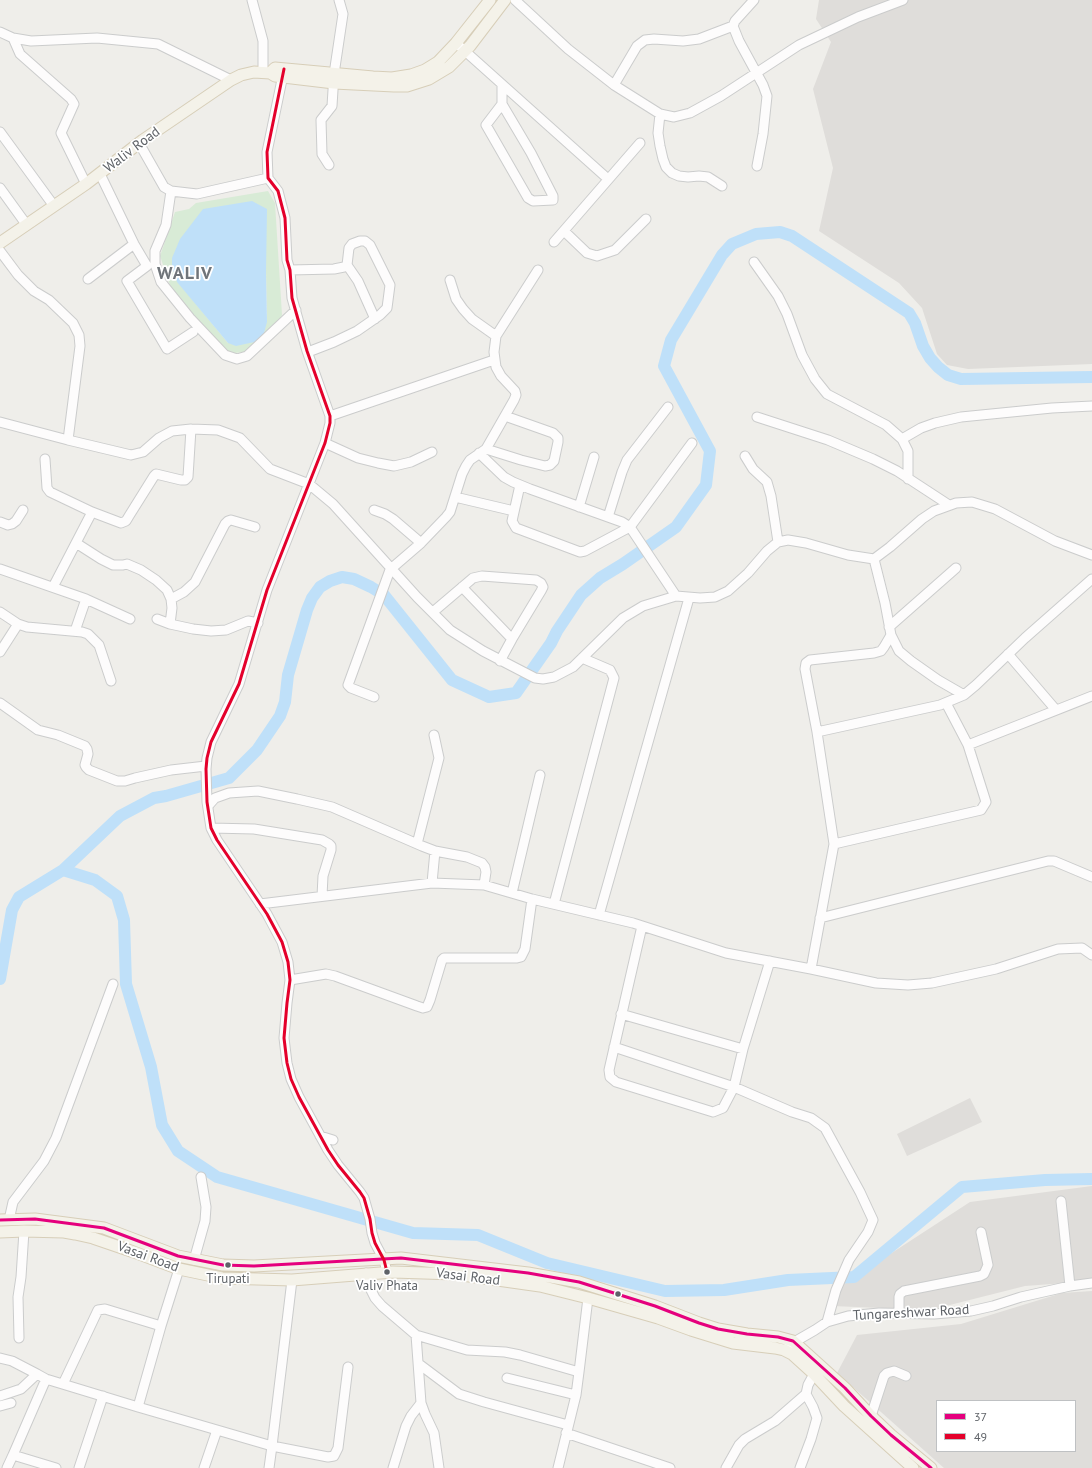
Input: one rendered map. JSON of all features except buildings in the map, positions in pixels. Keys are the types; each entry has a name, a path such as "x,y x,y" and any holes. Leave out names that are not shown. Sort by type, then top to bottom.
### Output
{"main road":[{"name":"Waliv Road","path":"334,78 392,78 411,76 425,70 438,62 456,43 490,0"},
{"name":"Waliv Road","path":"0,243 100,174 139,143 231,80 247,73 267,73 275,68 284,73 394,86 407,86 429,79 449,67 465,51 506,0"},
{"name":"Vasai Road","path":"5,1220 35,1219 104,1228 154,1248 194,1260 223,1265 254,1266 400,1258 528,1273 579,1282 655,1306 718,1329 778,1337 794,1341"},
{"name":"Vasai Road","path":"0,1232 64,1232 93,1238 179,1269 222,1278 292,1280 387,1272 455,1274 540,1286 588,1298 658,1318 733,1343 783,1350 792,1354 814,1374 844,1406 910,1467"},
{"path":"794,1341 845,1388 890,1435 931,1468"}],"street":[{"path":"252,0 263,41 267,73"},
{"path":"329,165 322,154 321,120 332,106 334,78 343,14 339,0"},
{"path":"514,0 568,49 614,85 660,114 674,117 690,113 721,96 799,45 883,4 903,0"},
{"path":"754,0 735,21 734,32 763,85 767,96 763,134 757,166"},
{"path":"614,85 637,46 645,40 654,39 683,41 699,39 734,26"},
{"path":"0,32 13,38 31,41 97,38 158,44 231,80"},
{"path":"13,38 20,54 43,76 63,91 74,104 61,133 86,184"},
{"path":"456,43 502,86 608,179"},
{"path":"284,73 267,152 268,178 278,191 285,218 287,260 290,270 292,298 308,352 330,416 330,428 267,590 239,684 211,742 206,767 208,804 211,828 221,846 275,926 282,942 288,962 290,980 284,1038 287,1063 292,1080 299,1097 320,1136 338,1165 364,1198 372,1233 384,1260 387,1272"},
{"path":"502,86 502,104 531,153 553,196 553,200 533,201 528,198 486,125 502,104"},
{"path":"660,114 658,133 666,167 672,173 679,176 708,177 722,186"},
{"path":"0,132 54,206"},
{"path":"139,143 164,187 171,191 197,194 268,178"},
{"path":"554,242 640,143"},
{"path":"100,174 134,244 147,266 127,281 167,349 193,332"},
{"path":"0,188 26,224"},
{"path":"171,191 166,225 156,251 155,264 161,282 190,318 225,355 237,359 247,356 296,310"},
{"path":"564,231 587,253 597,256 615,250 646,218"},
{"path":"308,352 357,331 375,320 387,308 390,285 370,244 365,241 360,241 352,244 349,248 346,265 358,281 375,320"},
{"path":"88,279 134,244"},
{"path":"0,250 18,275 34,291 49,300 69,319 73,323 79,335 80,346 68,440"},
{"path":"754,262 778,296 787,314 802,355 815,379 827,394 886,425 902,439 908,451 908,479"},
{"path":"290,270 334,269 344,267 346,265"},
{"path":"374,697 351,688 348,685 391,567 421,543 446,517 455,497 462,474 470,460 483,451 516,395 515,391 501,376 496,367 494,360 496,336 538,270"},
{"path":"450,280 456,299 463,309 472,319 496,336"},
{"path":"330,416 494,360"},
{"path":"902,439 921,428 961,417 1052,408 1092,406"},
{"path":"608,517 627,460 668,407"},
{"path":"483,451 545,466 550,465 554,461 558,438 553,433 504,416"},
{"path":"757,417 828,440 853,450 897,471 949,505"},
{"path":"0,422 131,455 143,452 165,433 172,431 191,429 218,430 233,434 247,444 270,469 309,484 333,504 450,630 500,661 535,678 543,679 554,677 573,667 623,618 643,606 676,596 689,598 715,598 728,591 748,573 767,551 778,542 788,540 806,543 848,555 874,559"},
{"path":"45,459 47,488 55,494 92,512 121,523 126,521 156,474 185,480 188,477 191,429"},
{"path":"325,443 358,458 394,466 411,462 432,452"},
{"path":"520,485 512,521 516,528 580,552 593,548 630,527 692,443"},
{"path":"483,451 504,477 520,485 622,522 630,527 676,596"},
{"path":"745,456 753,469 767,482 771,496 778,542"},
{"path":"579,506 594,457"},
{"path":"455,497 514,510"},
{"path":"874,559 922,519 934,512 956,503 972,502 995,508 1055,541 1092,555"},
{"path":"0,522 8,525 16,522 23,510"},
{"path":"374,510 393,519 421,543"},
{"path":"53,587 92,512"},
{"path":"171,600 184,592 195,582 225,524 228,521 231,520 255,527"},
{"path":"76,543 101,559 114,565 127,564 141,570 156,580 167,590 171,600 172,608 170,624"},
{"path":"874,559 890,631 899,651 938,680 964,695"},
{"path":"811,969 834,844 817,732 805,669 806,663 814,658 874,653 881,651 890,631 956,568"},
{"path":"0,569 86,599 130,619"},
{"path":"433,612 473,578 482,576 536,580 543,587 500,661"},
{"path":"817,732 946,703 964,695 1092,579"},
{"path":"462,587 512,639"},
{"path":"599,915 689,598"},
{"path":"75,631 86,599"},
{"path":"0,612 18,624 27,627 75,631 88,634 99,645 110,681"},
{"path":"157,619 170,624 192,629 211,631 226,630 248,621 258,623"},
{"path":"0,652 18,624"},
{"path":"1008,654 1056,710"},
{"path":"554,904 614,678 610,670 582,658"},
{"path":"968,745 1092,696"},
{"path":"0,703 38,730 58,735 85,746 87,749 86,767 89,770 117,781 125,781 171,770 206,767"},
{"path":"834,844 981,810 986,802 968,745 946,703"},
{"path":"417,844 439,758 434,735"},
{"path":"512,893 540,775"},
{"path":"208,804 215,798 229,792 258,791 332,808 435,851 467,857 482,863 486,872 484,885"},
{"path":"211,828 254,830 322,840 329,844 331,846 331,850 323,876 322,896"},
{"path":"432,883 435,851"},
{"path":"820,918 1048,861 1054,861 1092,877"},
{"path":"260,904 432,883 484,885 532,899 642,926 726,952 876,983 908,985 932,983 996,969 1058,949 1082,948 1092,955"},
{"path":"290,980 326,974 422,1008 426,1006 430,1000 442,960 444,958 521,957 525,949 532,899"},
{"path":"642,926 608,1070 610,1077 616,1082 713,1112 723,1108 734,1087 743,1049 770,961"},
{"path":"5,1220 13,1202 44,1161 56,1138 113,984"},
{"path":"621,1014 743,1049"},
{"path":"614,1047 734,1087 792,1112 811,1118 825,1128 860,1192 873,1220 868,1232 849,1260 836,1290 826,1322"},
{"path":"320,1136 333,1140"},
{"path":"194,1260 205,1221 206,1207 201,1177"},
{"path":"1060,1201 1070,1286"},
{"path":"18,1338 18,1297 24,1231"},
{"path":"899,1313 899,1297 904,1291 984,1274 988,1265 981,1232"},
{"path":"138,1408 179,1269"},
{"path":"366,1273 370,1288 375,1298 382,1306 416,1335 467,1350 505,1352 580,1372"},
{"path":"269,1468 292,1280"},
{"name":"Tungareshwar Road","path":"783,1350 794,1341 815,1330 826,1322 848,1316 879,1313 934,1314 971,1311 1021,1297 1092,1282"},
{"path":"558,1468 576,1395 588,1298"},
{"path":"63,1384 98,1310 105,1309 161,1326"},
{"path":"416,1335 421,1403 424,1414 434,1433 439,1468"},
{"path":"0,1358 12,1361 46,1379 138,1408 272,1446 328,1457 334,1456 338,1448 348,1367"},
{"path":"419,1364 459,1394 567,1429 670,1468"},
{"path":"871,1416 886,1373 894,1371 906,1376"},
{"path":"0,1396 21,1389 37,1374"},
{"path":"726,1468 739,1446 745,1440 775,1421 806,1394 808,1385 814,1374"},
{"path":"507,1378 576,1395"},
{"path":"7,1468 46,1379"},
{"path":"800,1468 817,1418 806,1394"},
{"path":"79,1468 103,1396"},
{"path":"0,1406 11,1403"},
{"path":"393,1468 406,1426 411,1416 421,1403"},
{"path":"204,1468 216,1430"},
{"path":"13,1455 56,1468"}],"shaded area":[{"path":"819,0 1092,0 1092,364 968,369 947,365 937,354 922,308 899,283 819,231 833,168 813,89 831,42 816,19"},
{"path":"970,1098 982,1122 907,1156 897,1134"},
{"path":"1092,1186 1092,1281 1025,1286 930,1310 832,1306 844,1284 970,1202"},
{"path":"1092,1291 1092,1468 944,1468 837,1373 857,1335 961,1324 1062,1293"}],"green space":[{"path":"268,191 275,203 282,315 270,342 259,350 227,354 172,291 160,256 175,212 189,209 196,203","holes":["172,258 266,273 267,322 228,343 178,282 172,267"]}],"water":[{"path":"252,201 267,209 267,322 264,333 259,341 236,346 228,343 177,282 172,267 172,258 180,239 203,209"}],"waterway":[{"path":"0,979 12,910 19,897 63,870 120,816 154,798 229,778 257,750 280,716 285,702 288,675 307,610 312,598 320,587 330,581 342,577 354,579 384,595 452,680 489,697 516,693 551,643 557,631 581,595 600,578 676,527 706,485 710,451 664,366 671,340 722,255 732,244 756,234 780,232 792,236 909,313 915,323 923,346 930,358 948,375 961,379 1092,377"},
{"path":"63,870 95,880 117,896 124,920 126,984 151,1067 162,1125 178,1151 217,1177 413,1233 478,1235 547,1263 665,1291 724,1290 788,1280 854,1277 962,1187 1045,1180 1092,1179"}],"transit line":[{"name":"49","path":"284,69 267,152 268,178 278,191 285,218 287,260 290,270 292,298 307,351 330,416 330,423 325,443 267,590 239,684 211,742 206,769 207,802 211,828 217,840 267,914 282,942 288,962 290,980 284,1038 287,1063 291,1079 299,1097 328,1150 364,1198 375,1243 384,1260 387,1272"},
{"name":"37","path":"0,1220 35,1219 104,1228 178,1256 223,1265 254,1266 401,1258 528,1273 579,1282 655,1306 718,1329 778,1337 793,1341 845,1388 891,1435 931,1468"}],"place":[{"name":"Tirupati","path":"228,1265"},
{"name":"Valiv Phata","path":"387,1272"}],"district":[{"name":"WALIV","path":"185,274"}]}
